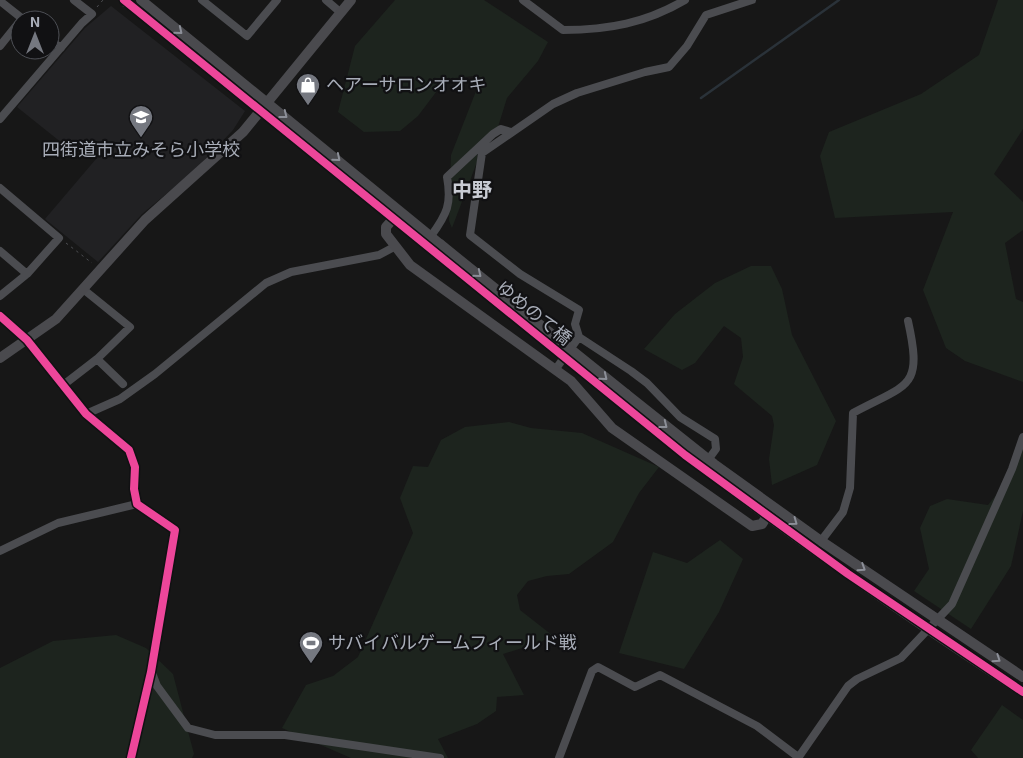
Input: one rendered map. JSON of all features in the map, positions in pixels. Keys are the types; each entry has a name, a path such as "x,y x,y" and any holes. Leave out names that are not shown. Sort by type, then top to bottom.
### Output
{"street":[{"path":"0,119 92,14 74,0"},
{"name":"ゆめのて橋","path":"141,0 431,236 622,398"},
{"path":"202,0 247,36 277,0"},
{"path":"326,0 340,12"},
{"path":"0,358 56,320 145,220 198,175 242,132 350,0"},
{"path":"523,0 563,30 629,25 666,11 685,0"},
{"path":"708,460 716,449 715,439 680,417 647,383 631,371 579,337 575,324 579,310 520,274 470,235 482,153 553,104 577,93 645,72 669,67 687,46 706,15 752,0"},
{"path":"0,1 10,10"},
{"name":"ゆめのて橋","path":"123,3 392,219 622,398"},
{"path":"0,46 10,34"},
{"path":"431,236 447,212 450,194 447,177 493,134 501,129 511,132"},
{"path":"0,188 60,238 27,274 0,296"},
{"path":"392,219 386,227 386,234 394,247 410,264 578,388 612,428 752,526 762,524 767,516"},
{"path":"86,414 120,399 155,374 266,283 291,272 379,255 394,247"},
{"path":"0,252 27,274"},
{"path":"62,386 97,359 130,327 83,289"},
{"path":"0,316 27,340 86,414 129,450 135,467 134,489 137,504 176,530 151,672 131,758"},
{"path":"821,541 843,512 850,488 853,413 901,388 910,381 914,371 915,352 908,321"},
{"path":"555,370 579,337"},
{"path":"97,359 124,384"},
{"path":"622,398 821,541 1023,677"},
{"path":"622,398 685,455 767,516 930,630 1023,692"},
{"path":"559,758 592,671 598,667 635,687 660,675 757,726 798,758 848,686 857,679 901,658 930,630 952,604 960,590 1012,469 1023,436"},
{"path":"0,551 58,523 137,504"},
{"path":"151,672 157,686 188,728 215,735 285,734 440,758"}],"path":[{"path":"123,3 128,0"},
{"path":"60,238 100,269"}],"shaded area":[{"path":"395,0 484,0 548,42 538,61 507,98 498,127 478,149 477,162 452,228 449,221 451,155 478,86 474,76 446,79 418,116 400,131 364,132 338,112 355,46"},
{"path":"998,0 1023,0 1023,129 994,174 1023,202 1023,230 1005,243 1016,299 1023,302 1023,382 965,361 946,348 923,290 953,212 835,218 820,156 829,132 921,94 979,55"},
{"name":"四街道市立みそら小学校","path":"111,6 245,111 233,130 194,171 142,214 98,262 45,219 96,159 77,146 72,151 17,107 57,60 60,60 60,57 85,28"},
{"path":"751,266 771,266 782,289 792,335 836,421 817,465 772,485 769,459 774,425 772,416 734,384 743,357 741,338 724,326 695,363 682,370 644,349 675,314 715,283"},
{"path":"509,422 531,428 582,433 659,467 639,493 613,542 569,574 547,576 528,581 517,595 520,610 552,635 541,642 503,654 524,695 497,697 496,711 477,724 438,739 448,758 351,758 282,728 306,685 333,676 358,657 413,533 400,498 413,466 428,467 441,440 465,427"},
{"path":"1023,446 1023,511 1011,566 971,629 914,591 929,569 920,528 930,506 947,499 988,505 1001,489"},
{"path":"720,540 743,559 719,612 684,669 619,653 653,552 687,563"},
{"path":"116,635 146,648 173,674 194,754 192,758 0,758 0,668 53,641"},
{"path":"1002,705 1023,720 1023,758 978,758 971,750"}],"waterway":[{"path":"701,98 839,0"}],"cycle path":[{"path":"124,0 685,455 848,574 1023,692"},
{"path":"0,316 27,340 86,414 129,450 135,467 134,489 137,504 175,530 151,672 131,758"}],"place":[{"name":"ヘアーサロンオオキ","path":"308,106"},
{"name":"四街道市立みそら小学校","path":"141,138"},
{"name":"サバイバルゲームフィールド戦","path":"311,664"}],"district":[{"name":"中野","path":"472,190"}]}
